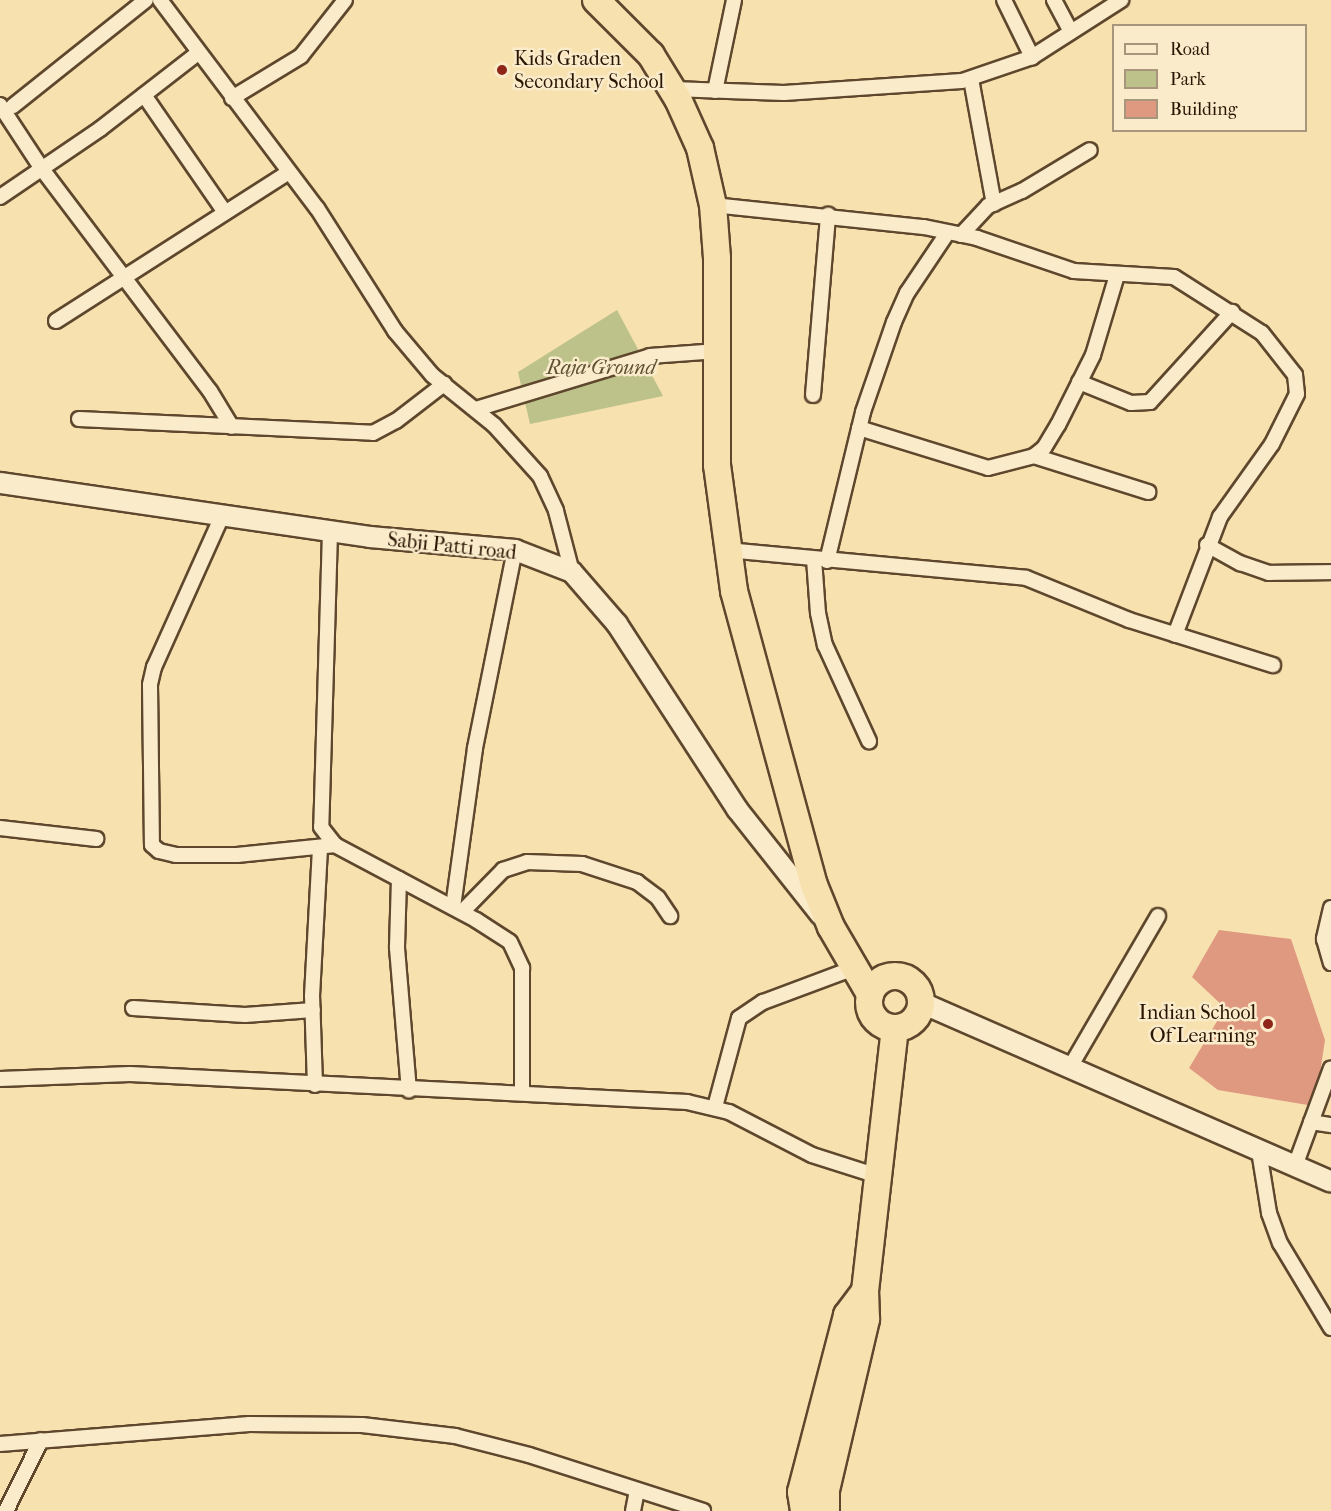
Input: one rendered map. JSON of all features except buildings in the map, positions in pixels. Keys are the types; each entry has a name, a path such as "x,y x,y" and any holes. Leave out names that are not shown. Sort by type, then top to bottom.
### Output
{"highway":[{"path":"596,0 651,55 672,89 700,148 713,205 718,351 717,465 727,550 754,677 804,854 831,927 870,994 873,1017 895,1029"},
{"path":"870,994 881,979 900,976 916,985 922,1003 914,1021 895,1029"},
{"path":"814,1501 824,1444 866,1319 866,1291 881,1177 895,1029"}],"main road":[{"name":"Sabji Patti road","path":"0,483 330,532 515,550 572,572 617,624 737,809 831,927"},
{"path":"922,1003 1331,1182"}],"street":[{"path":"146,0 6,106 42,169 210,391 231,427"},
{"path":"160,0 287,173 316,208 395,331 432,375 476,409 540,476 556,511 572,572"},
{"path":"232,98 301,56 345,0"},
{"path":"715,91 734,0"},
{"path":"1004,0 1032,57"},
{"path":"1054,0 1071,32"},
{"path":"672,89 784,93 971,79 1032,57 1121,0"},
{"path":"0,197 144,95 198,53"},
{"path":"971,79 994,204"},
{"path":"144,95 224,211"},
{"path":"868,741 825,645 818,613 820,560 859,428 907,293 955,233 977,214 1090,150"},
{"path":"56,321 123,275 287,173"},
{"path":"713,205 828,215 955,233 1074,271 1174,277 1262,333 1295,375 1297,394 1272,444 1220,517 1207,545 1175,635"},
{"path":"813,395 828,215"},
{"path":"859,428 988,468 1034,456 1044,448 1104,328 1117,275"},
{"path":"1079,382 1131,403 1150,402 1232,312"},
{"path":"476,409 650,356 718,351"},
{"path":"80,419 373,433 396,421 444,384"},
{"path":"1034,456 1148,492"},
{"path":"222,516 154,668 150,685 149,834 152,845 159,851 176,855 284,853 335,845"},
{"path":"330,532 319,814 321,827 335,845 457,910 510,942 518,954 522,968 522,1093"},
{"path":"1207,545 1240,563 1269,573 1331,572"},
{"path":"457,910 475,748 515,550"},
{"path":"727,550 1026,578 1175,635 1273,665"},
{"path":"0,828 96,839"},
{"path":"315,1085 312,1010 320,847"},
{"path":"457,910 503,870 527,862 582,864 637,882 658,898 670,916"},
{"path":"399,879 397,948 410,1090"},
{"path":"1331,908 1324,939 1331,963"},
{"path":"1069,1069 1158,916"},
{"path":"715,1107 739,1018 763,1002 854,968"},
{"path":"133,1008 245,1015 312,1010"},
{"path":"1295,1166 1331,1068"},
{"path":"0,1079 130,1074 410,1090 522,1093 687,1102 715,1107 812,1155 881,1177"},
{"path":"1311,1122 1331,1125"},
{"path":"1259,1151 1269,1213 1280,1243 1331,1328"},
{"path":"1,1442 249,1424 362,1425 455,1436 529,1455 703,1511"},
{"path":"6,1511 41,1440"},
{"path":"633,1511 637,1490"}],"green space":[{"name":"Raja Ground","path":"617,310 663,396 530,424 518,372"}],"place":[{"name":"Kids Graden Secondary School","path":"502,70"},
{"name":"Indian School Of Learning","path":"1268,1024"}]}
